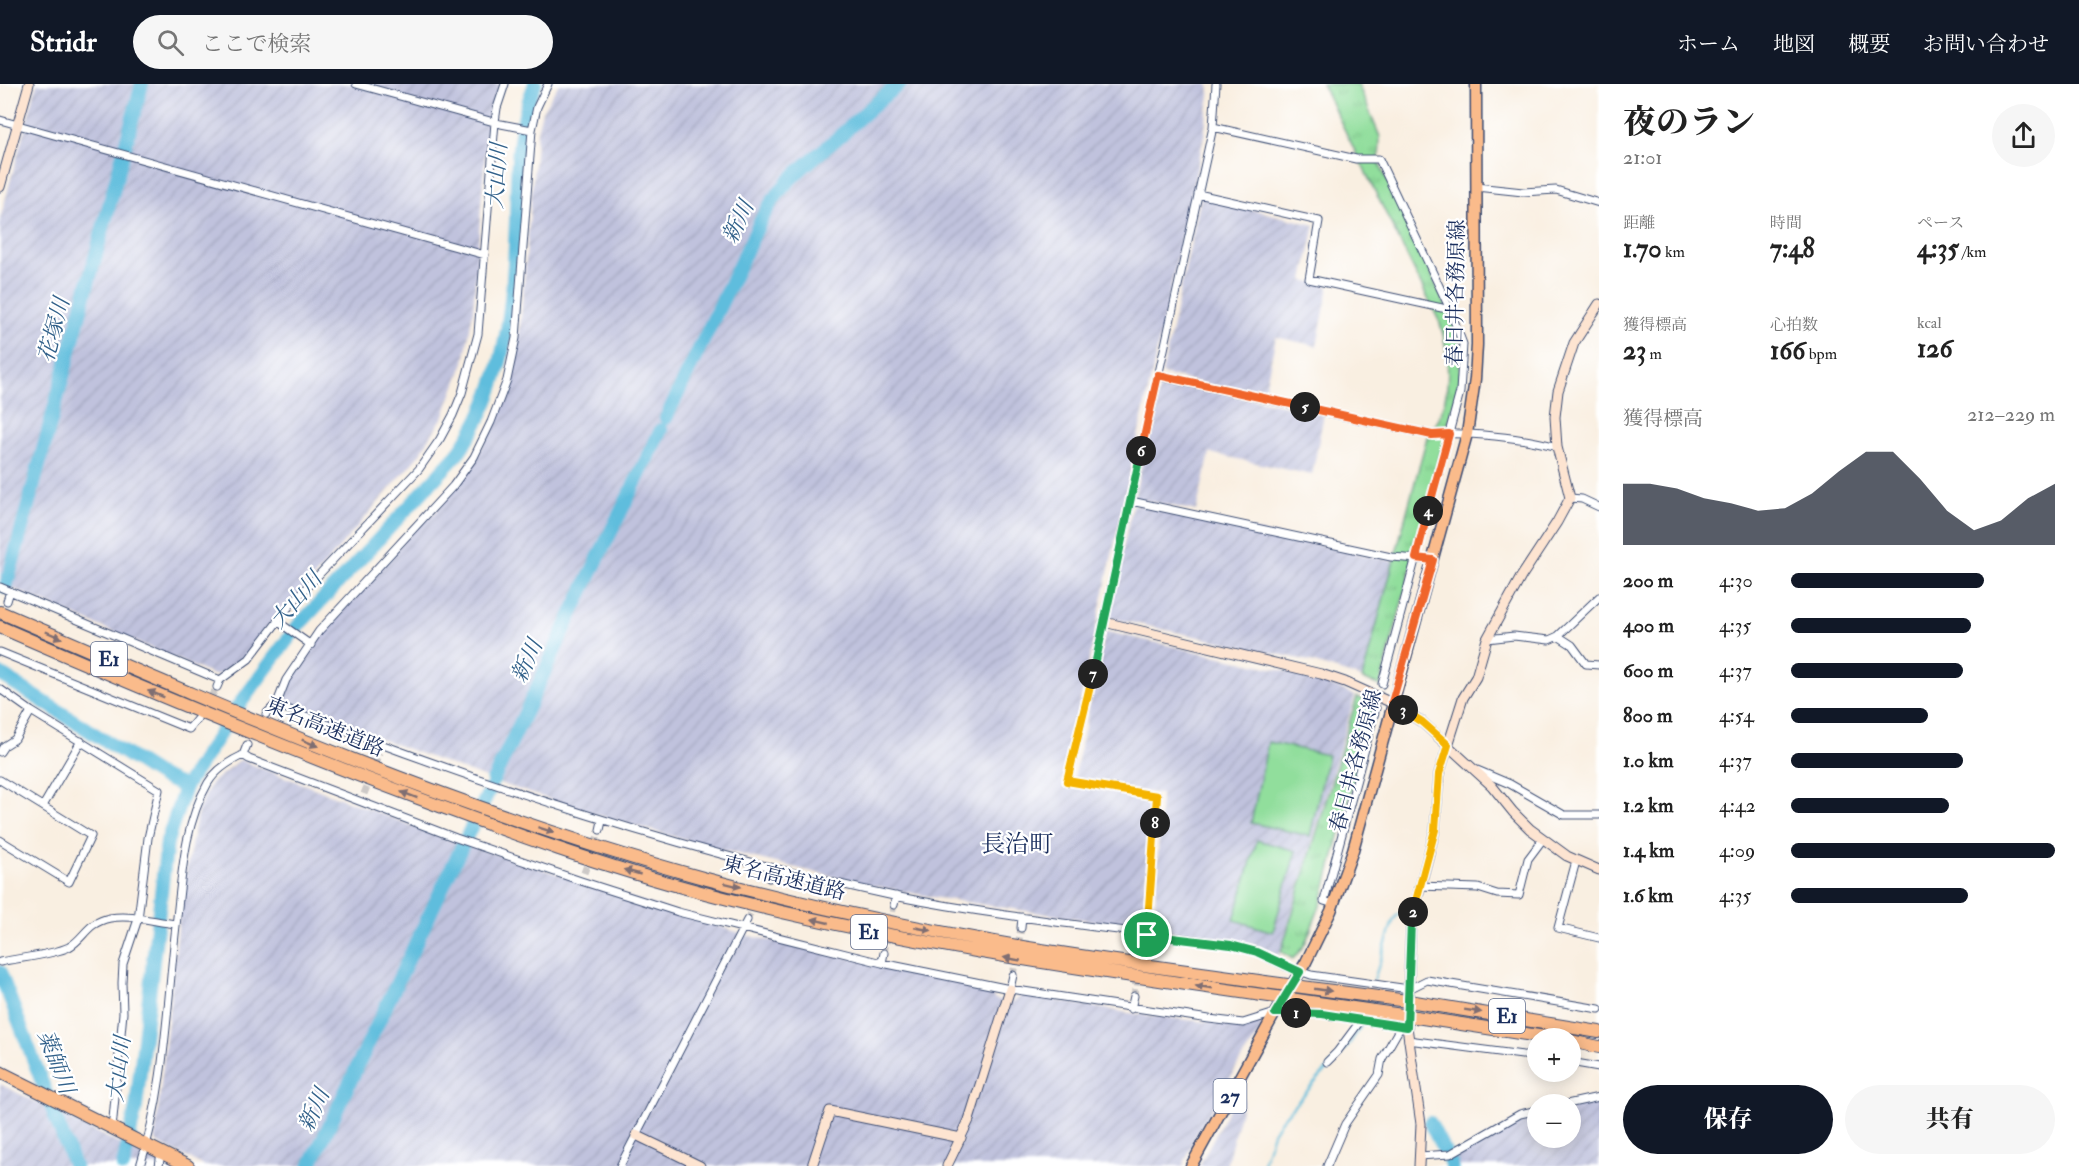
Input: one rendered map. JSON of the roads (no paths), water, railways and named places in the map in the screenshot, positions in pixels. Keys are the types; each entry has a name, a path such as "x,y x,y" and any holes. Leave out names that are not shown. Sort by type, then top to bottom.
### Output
{"highway":[{"name":"東名高速道路","path":"3,606 218,705 261,717 315,745 490,810 621,854 702,877 849,914 1045,951 1415,1002 1599,1032"},
{"name":"東名高速道路","path":"0,627 210,716 247,738 560,849 699,892 847,928 1042,964 1262,995 1408,1024 1527,1036"},
{"path":"1581,1043 1599,1047"},
{"path":"0,1072 188,1166"}],"main road":[{"name":"春日井各務原線","path":"1191,1166 1300,972 1334,904 1353,850 1467,434 1475,379 1477,345 1476,84"}],"street":[{"path":"0,187 29,84"},
{"path":"356,84 498,123 530,129"},
{"path":"0,587 218,684 249,659 278,622 419,469 440,439 462,393 478,334 498,123 497,108 506,84"},
{"path":"261,717 277,703 286,680 319,631 453,486 474,457 491,422 507,380 516,338 530,129 537,106 548,84"},
{"path":"1141,947 1147,935 1157,796 1067,781 1213,127 1216,84"},
{"path":"0,120 485,255"},
{"path":"1213,127 1356,159 1378,159 1449,307 1463,344 1460,392 1382,684"},
{"path":"1476,187 1523,192 1556,190 1599,202"},
{"path":"1198,194 1319,221 1309,279 1442,308"},
{"path":"1527,1112 1520,1114 1447,1155 1419,1161 1421,1124 1408,1040 1411,922 1435,830 1439,774 1463,698 1476,677 1487,639 1521,577 1570,498 1557,447 1555,417 1558,391 1574,343 1599,304"},
{"path":"1158,375 1432,435 1467,434 1542,442 1557,447"},
{"path":"1570,498 1599,507"},
{"path":"1131,501 1391,557 1433,560"},
{"path":"3,606 10,591"},
{"path":"1487,639 1514,636 1549,640 1558,636 1599,597"},
{"path":"278,622 309,644"},
{"path":"1104,622 1321,674 1392,702 1422,722 1448,745 1492,786 1513,812 1543,839 1576,861 1599,870"},
{"path":"1558,636 1572,645 1586,664 1599,665"},
{"path":"0,652 189,729 197,719"},
{"path":"0,689 31,711 159,790 148,838 140,920 123,964 123,1013 112,1129"},
{"path":"277,703 381,749 602,821 773,868 896,896 1022,918 1231,945 1257,952 1300,972 1409,989 1427,980 1599,1009"},
{"path":"1334,904 1324,901 1376,708"},
{"path":"0,752 4,746 15,740 31,711"},
{"path":"243,755 247,738"},
{"path":"43,806 81,741"},
{"path":"243,755 362,803 581,881 678,912 882,963 1010,989 1131,1009 1243,1023 1275,1013 1322,1014 1408,1024"},
{"path":"140,1166 150,1137 185,854 194,812 209,781 228,762 243,755"},
{"path":"1472,767 1510,784 1564,815 1599,815"},
{"path":"0,780 91,836 69,882 0,840"},
{"path":"362,803 364,794"},
{"path":"600,830 602,821"},
{"path":"1419,886 1478,888 1497,894 1519,895 1528,859 1543,839"},
{"path":"1576,861 1558,928 1599,938"},
{"path":"769,878 773,868"},
{"path":"581,881 584,873"},
{"path":"894,905 896,896"},
{"path":"2,962 70,946 85,931 111,918 176,924"},
{"path":"1021,928 1022,918"},
{"path":"620,1166 747,920"},
{"path":"882,963 884,953"},
{"path":"947,1166 972,1110 1010,989 1012,975"},
{"path":"1131,1009 1134,996"},
{"path":"1327,1062 1361,1020"},
{"path":"1327,1166 1345,1124 1379,1075 1382,1059 1408,1024"},
{"path":"1408,1040 1527,1056"},
{"path":"1581,1064 1599,1067"},
{"path":"1581,1101 1599,1097"},
{"path":"812,1166 830,1111 961,1138"},
{"path":"636,1135 700,1166"},
{"path":"159,1166 161,1152"}],"waterway":[{"name":"花塚川","path":"6,587 142,84"},
{"name":"大山川","path":"123,1166 136,1107 167,842 185,787 236,709 297,627 456,456 487,401 497,373 509,313 515,251 519,151 524,117 535,84"},
{"name":"新川","path":"666,418 762,218 779,192 797,172 900,84"},
{"name":"新川","path":"493,781 661,430"},
{"name":"花塚川","path":"0,674 162,777 185,787"},
{"name":"新川","path":"466,838 490,789"},
{"name":"新川","path":"310,1166 463,844"},
{"path":"1374,980 1393,921 1397,915 1406,911"},
{"name":"薬師川","path":"0,972 74,1166"},
{"path":"1262,1166 1273,1133 1281,1120 1348,1046 1363,1023"},
{"path":"1430,1123 1452,1166"}],"tunnel":[{"path":"1376,708 1382,684"},
{"path":"200,715 217,687"},
{"path":"364,794 380,753"},
{"path":"584,873 600,830"},
{"path":"747,920 756,903"},
{"path":"884,953 894,905"},
{"path":"1013,975 1021,928"},
{"path":"1134,996 1141,947"}],"district":[{"name":"長治町","path":"1017,844"}]}
